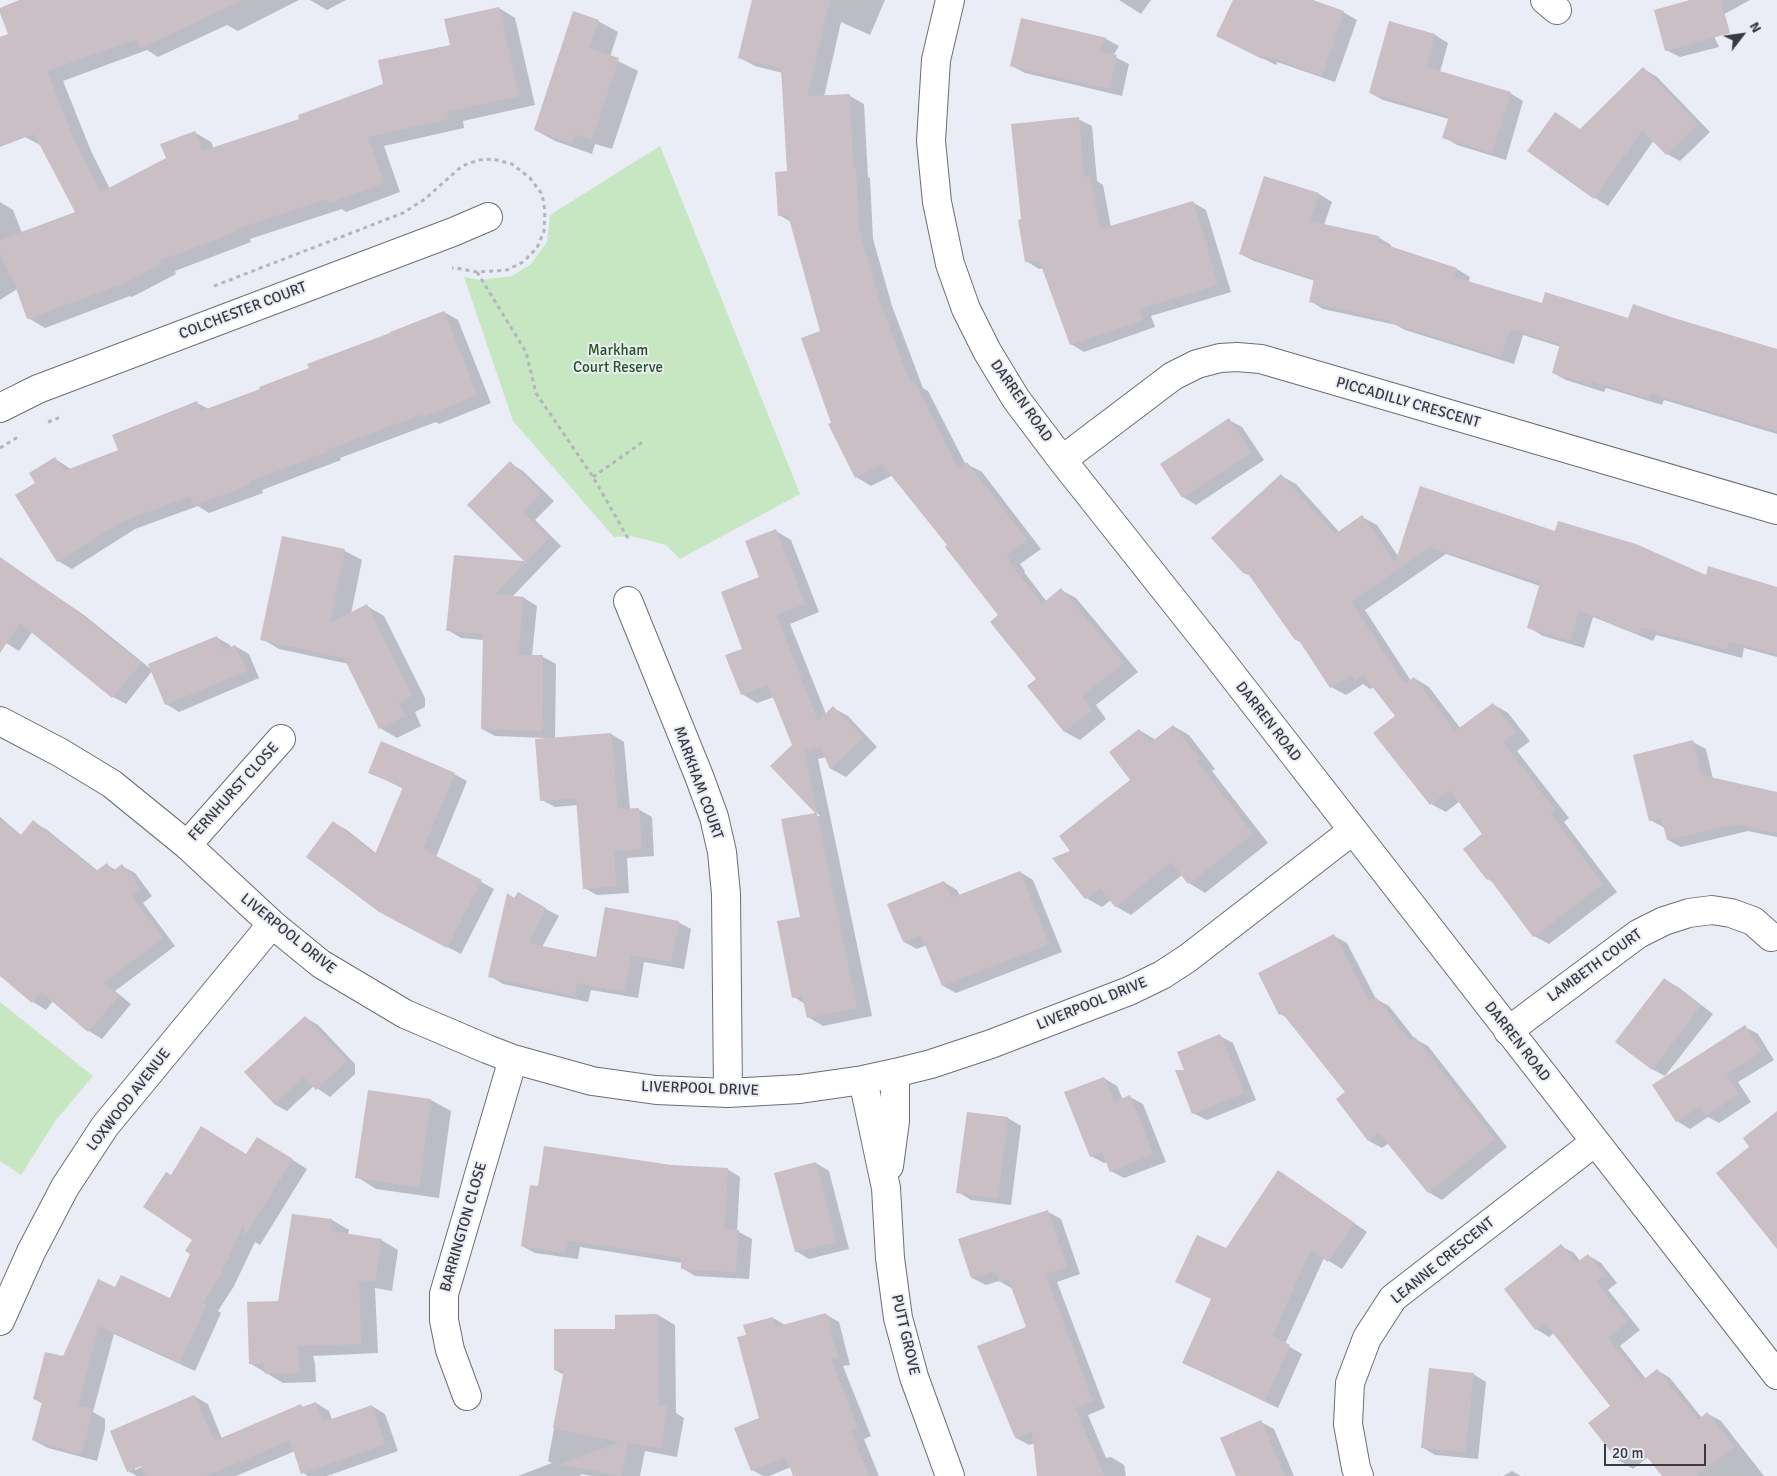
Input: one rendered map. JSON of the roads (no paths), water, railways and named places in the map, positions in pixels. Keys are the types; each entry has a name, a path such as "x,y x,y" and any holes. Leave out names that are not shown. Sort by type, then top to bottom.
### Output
{"street":[{"name":"DARREN ROAD","path":"950,0 936,60 931,141 937,202 946,248 966,309 987,351 1016,399 1062,460 1777,1375"},
{"name":"COLCHESTER COURT","path":"0,408 38,389 453,232 488,217"},
{"name":"PICCADILLY CRESCENT","path":"1062,460 1173,376 1197,364 1220,358 1237,357 1261,360 1777,510"},
{"name":"MARKHAM COURT","path":"628,601 699,776 714,817 722,852 726,894 728,1093"},
{"name":"LIVERPOOL DRIVE","path":"0,721 61,753 112,784 186,845 272,924 321,964 404,1014 513,1059 592,1080 656,1090 728,1093 800,1089 863,1080 895,1073 931,1064 991,1044 1129,991 1162,975 1188,958 1352,830"},
{"name":"FERNHURST CLOSE","path":"186,845 281,739"},
{"name":"LAMBETH COURT","path":"1508,1031 1638,934 1664,921 1689,913 1712,910 1731,913 1752,921 1771,937"},
{"name":"LOXWOOD AVENUE","path":"0,1321 31,1252 65,1187 104,1126 272,924"},
{"name":"BARRINGTON CLOSE","path":"467,1396 450,1350 444,1320 444,1294 513,1059"},
{"name":"PUTT GROVE","path":"886,1188 895,1121 895,1073"},
{"name":"PUTT GROVE","path":"863,1080 886,1188 890,1258 898,1318 914,1377 950,1476"},
{"name":"LEANNE CRESCENT","path":"1360,1476 1356,1468 1348,1424 1350,1383 1367,1338 1393,1298 1595,1142"}],"park label":[{"name":"Markham Court Reserve","path":"618,360"}]}
